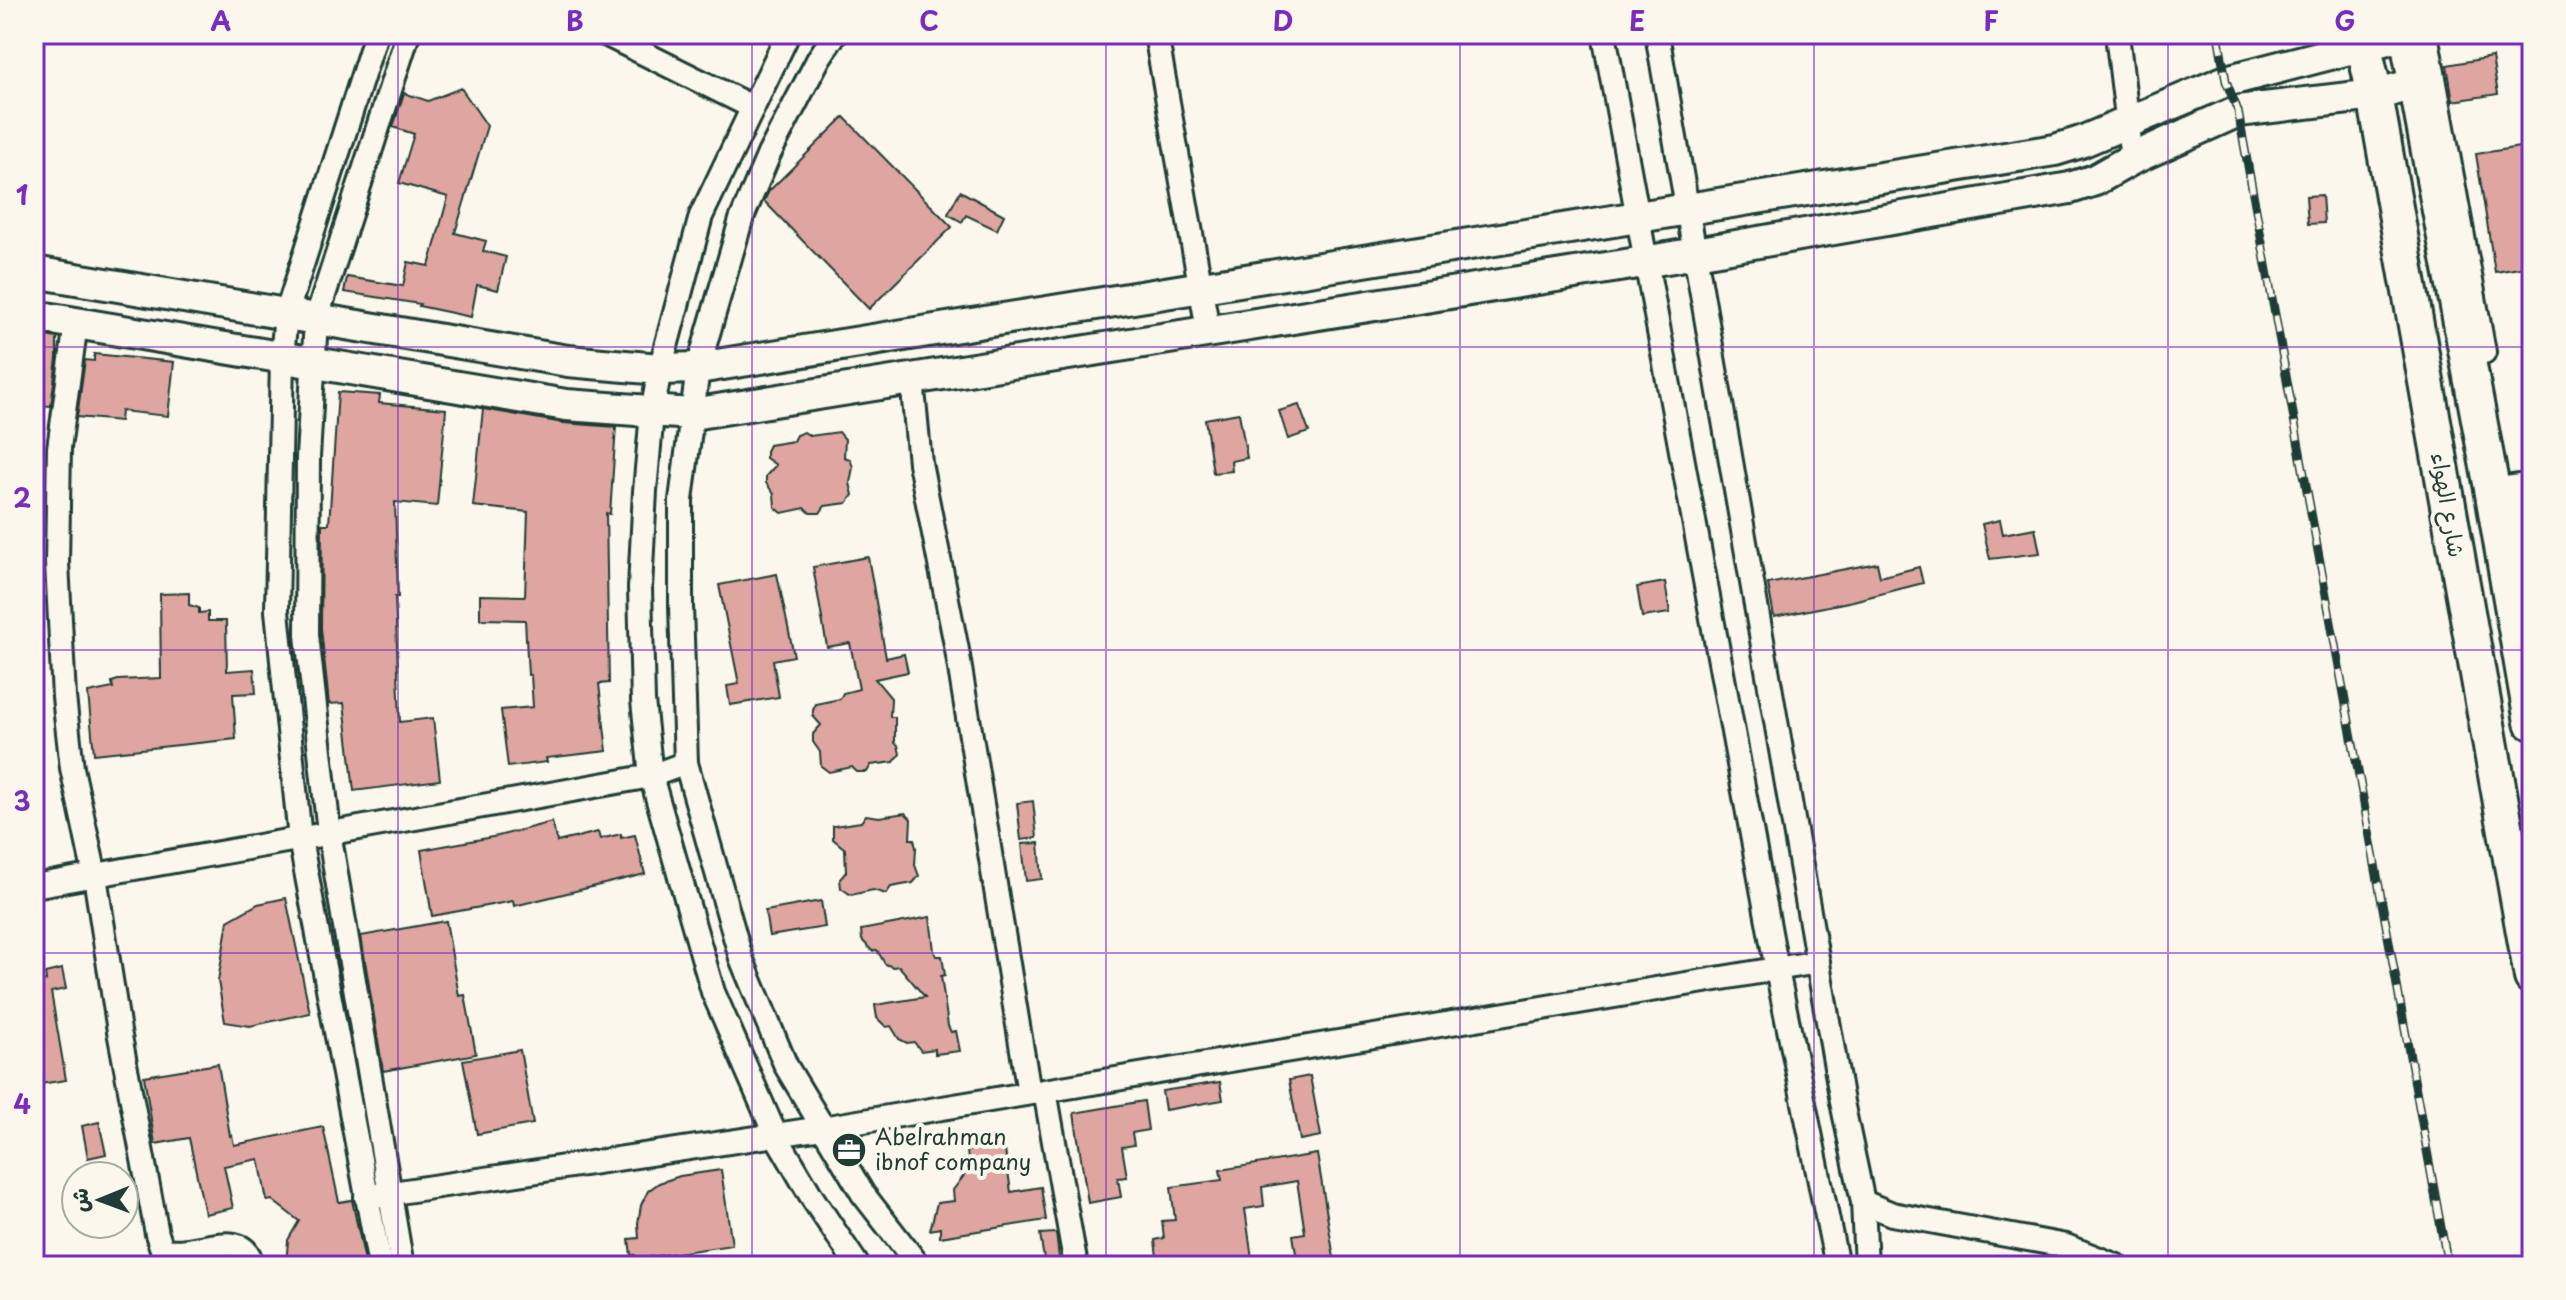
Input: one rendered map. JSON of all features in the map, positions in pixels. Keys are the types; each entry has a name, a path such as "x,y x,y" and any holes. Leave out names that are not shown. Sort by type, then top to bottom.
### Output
{"main road":[{"name":"شارع الهواء","path":"2407,34 2414,84 2511,492 2532,722"},
{"name":"شارع الهواء","path":"2362,39 2375,95 2532,977"}],"street":[{"path":"376,34 286,315 282,357 277,611 300,839 377,1194 402,1266"},
{"path":"380,1266 377,1194 329,832 307,635 308,457 316,320 408,34"},
{"path":"605,34 752,107"},
{"path":"788,34 701,216 660,369 652,413 640,588 643,701 651,776 713,992 775,1134 813,1199 858,1266"},
{"path":"835,34 819,58 769,154 741,220 698,368 681,500 686,763 741,958 786,1066 863,1194 919,1266"},
{"path":"1156,34 1208,330"},
{"path":"1604,34 1777,970 1837,1266"},
{"path":"1657,34 1818,962 1863,1202 1866,1266"},
{"path":"2117,34 2132,159"},
{"path":"34,272 568,361 660,369 698,368 2055,150 2226,81 2362,39 2407,34"},
{"path":"2426,34 2532,609"},
{"path":"34,316 566,405 692,414 1644,262 2070,188 2095,180 2132,159 2238,111 2375,95 2414,84"},
{"path":"76,323 59,448 58,588 64,697 72,768 95,876 122,1047 162,1249 175,1252 230,1243 243,1246 250,1254 252,1266"},
{"path":"912,379 920,463 1037,1092 1076,1266"},
{"path":"34,886 651,776 686,763"},
{"path":"377,1194 822,1128 1818,962"},
{"path":"1863,1202 1892,1214 2066,1246 2117,1266"}],"building":[{"path":"2492,57 2498,94 2453,101 2447,65"},
{"path":"461,88 487,126 455,233 486,241 483,251 506,257 498,290 477,285 471,317 420,304 344,292 347,277 403,286 408,262 429,266 448,197 399,183 414,134 393,127 404,93 428,101"},
{"path":"844,117 952,227 869,309 764,201 769,191"},
{"path":"2532,145 2532,266 2495,272 2476,154"},
{"path":"960,191 1004,215 997,230 966,215 962,222 948,214"},
{"path":"2322,195 2324,223 2308,224 2306,196"},
{"path":"34,334 57,338 51,406 34,405"},
{"path":"94,354 174,362 168,416 121,411 120,421 77,417 85,360 94,361"},
{"path":"338,392 380,395 379,403 446,409 437,506 395,502 400,722 433,718 440,780 354,791 344,703 329,704 321,628 322,524 329,524"},
{"path":"1299,405 1309,432 1288,439 1279,411"},
{"path":"483,409 563,423 616,427 610,514 606,513 609,683 599,684 607,751 546,758 547,762 508,767 501,710 533,707 525,620 480,619 480,595 525,596 528,512 473,506"},
{"path":"1239,413 1247,458 1231,461 1232,471 1213,473 1205,419"},
{"path":"804,432 810,436 839,432 845,439 844,457 850,459 853,467 850,483 853,495 847,503 825,506 820,513 810,513 805,508 782,513 775,507 774,494 766,483 766,476 776,465 766,458 766,451 769,445 793,441 796,435"},
{"path":"2000,520 2003,534 2035,528 2040,553 1990,559 1982,524"},
{"path":"868,557 886,658 904,654 908,672 875,679 891,698 890,717 895,717 895,743 900,754 894,762 871,765 867,772 857,772 852,767 829,772 821,766 820,752 813,742 813,734 821,725 813,716 813,710 816,704 840,699 843,693 859,689 850,643 827,647 813,567"},
{"path":"1877,563 1880,577 1919,567 1923,583 1774,617 1768,584"},
{"path":"777,574 794,656 773,660 779,697 730,705 727,686 739,684 719,585"},
{"path":"1665,582 1670,613 1642,617 1637,587"},
{"path":"189,593 189,605 199,608 199,613 208,612 208,621 226,621 227,671 254,669 256,693 233,694 236,739 94,754 88,693 113,688 112,682 118,680 161,678 160,594"},
{"path":"1033,801 1037,838 1021,840 1017,803"},
{"path":"905,813 911,819 910,839 914,839 915,865 919,876 913,883 891,887 886,894 873,890 851,895 841,888 840,879 846,872 845,849 833,839 833,826 861,822 866,815 879,817"},
{"path":"552,822 557,842 598,832 600,839 621,834 621,838 635,835 645,874 514,906 513,901 432,916 421,850 498,836"},
{"path":"1039,843 1042,879 1026,881 1022,844"},
{"path":"286,898 310,1013 250,1026 225,1022 218,981 228,921 258,904"},
{"path":"821,901 825,927 769,936 765,911"},
{"path":"930,917 934,951 936,956 942,956 945,975 941,976 948,1026 951,1032 956,1031 960,1051 935,1054 935,1049 921,1051 914,1042 899,1039 891,1026 886,1027 877,1018 875,1005 925,997 899,966 885,964 877,950 872,951 862,940 861,930"},
{"path":"446,921 459,996 465,995 476,1054 383,1071 361,936"},
{"path":"62,969 66,989 51,992 66,1080 34,1085 34,983 46,981 45,973"},
{"path":"520,1050 533,1124 477,1134 463,1060"},
{"path":"218,1064 234,1145 323,1127 339,1202 352,1200 366,1266 286,1266 288,1240 299,1221 272,1200 267,1201 259,1159 224,1166 233,1208 205,1214 189,1138 155,1144 144,1076"},
{"path":"1310,1076 1321,1136 1300,1140 1289,1080"},
{"path":"1220,1082 1223,1100 1165,1110 1162,1091"},
{"path":"1144,1101 1148,1130 1132,1133 1134,1145 1122,1147 1127,1177 1118,1178 1121,1197 1088,1203 1074,1113"},
{"path":"99,1122 106,1154 88,1158 82,1126"},
{"path":"1004,1143 1011,1192 1041,1187 1046,1220 940,1237 940,1228 930,1230 937,1203 954,1201 953,1190 969,1169 967,1151"},
{"path":"1317,1154 1335,1264 1298,1266 1293,1235 1305,1233 1297,1181 1262,1187 1264,1206 1245,1209 1252,1259 1219,1263 1219,1266 1158,1266 1155,1240 1164,1238 1162,1221 1175,1220 1171,1187 1222,1180 1220,1170"},
{"path":"721,1170 732,1245 636,1259 635,1255 631,1255 629,1239 639,1238 641,1205 648,1191 659,1183 680,1176"},
{"path":"1056,1233 1060,1266 1045,1266 1040,1234"}],"railway":[{"path":"2218,34 2226,81 2238,111 2448,1266"}],"place":[{"name":"Abelrahman ibnof company","path":"849,1150"}]}
